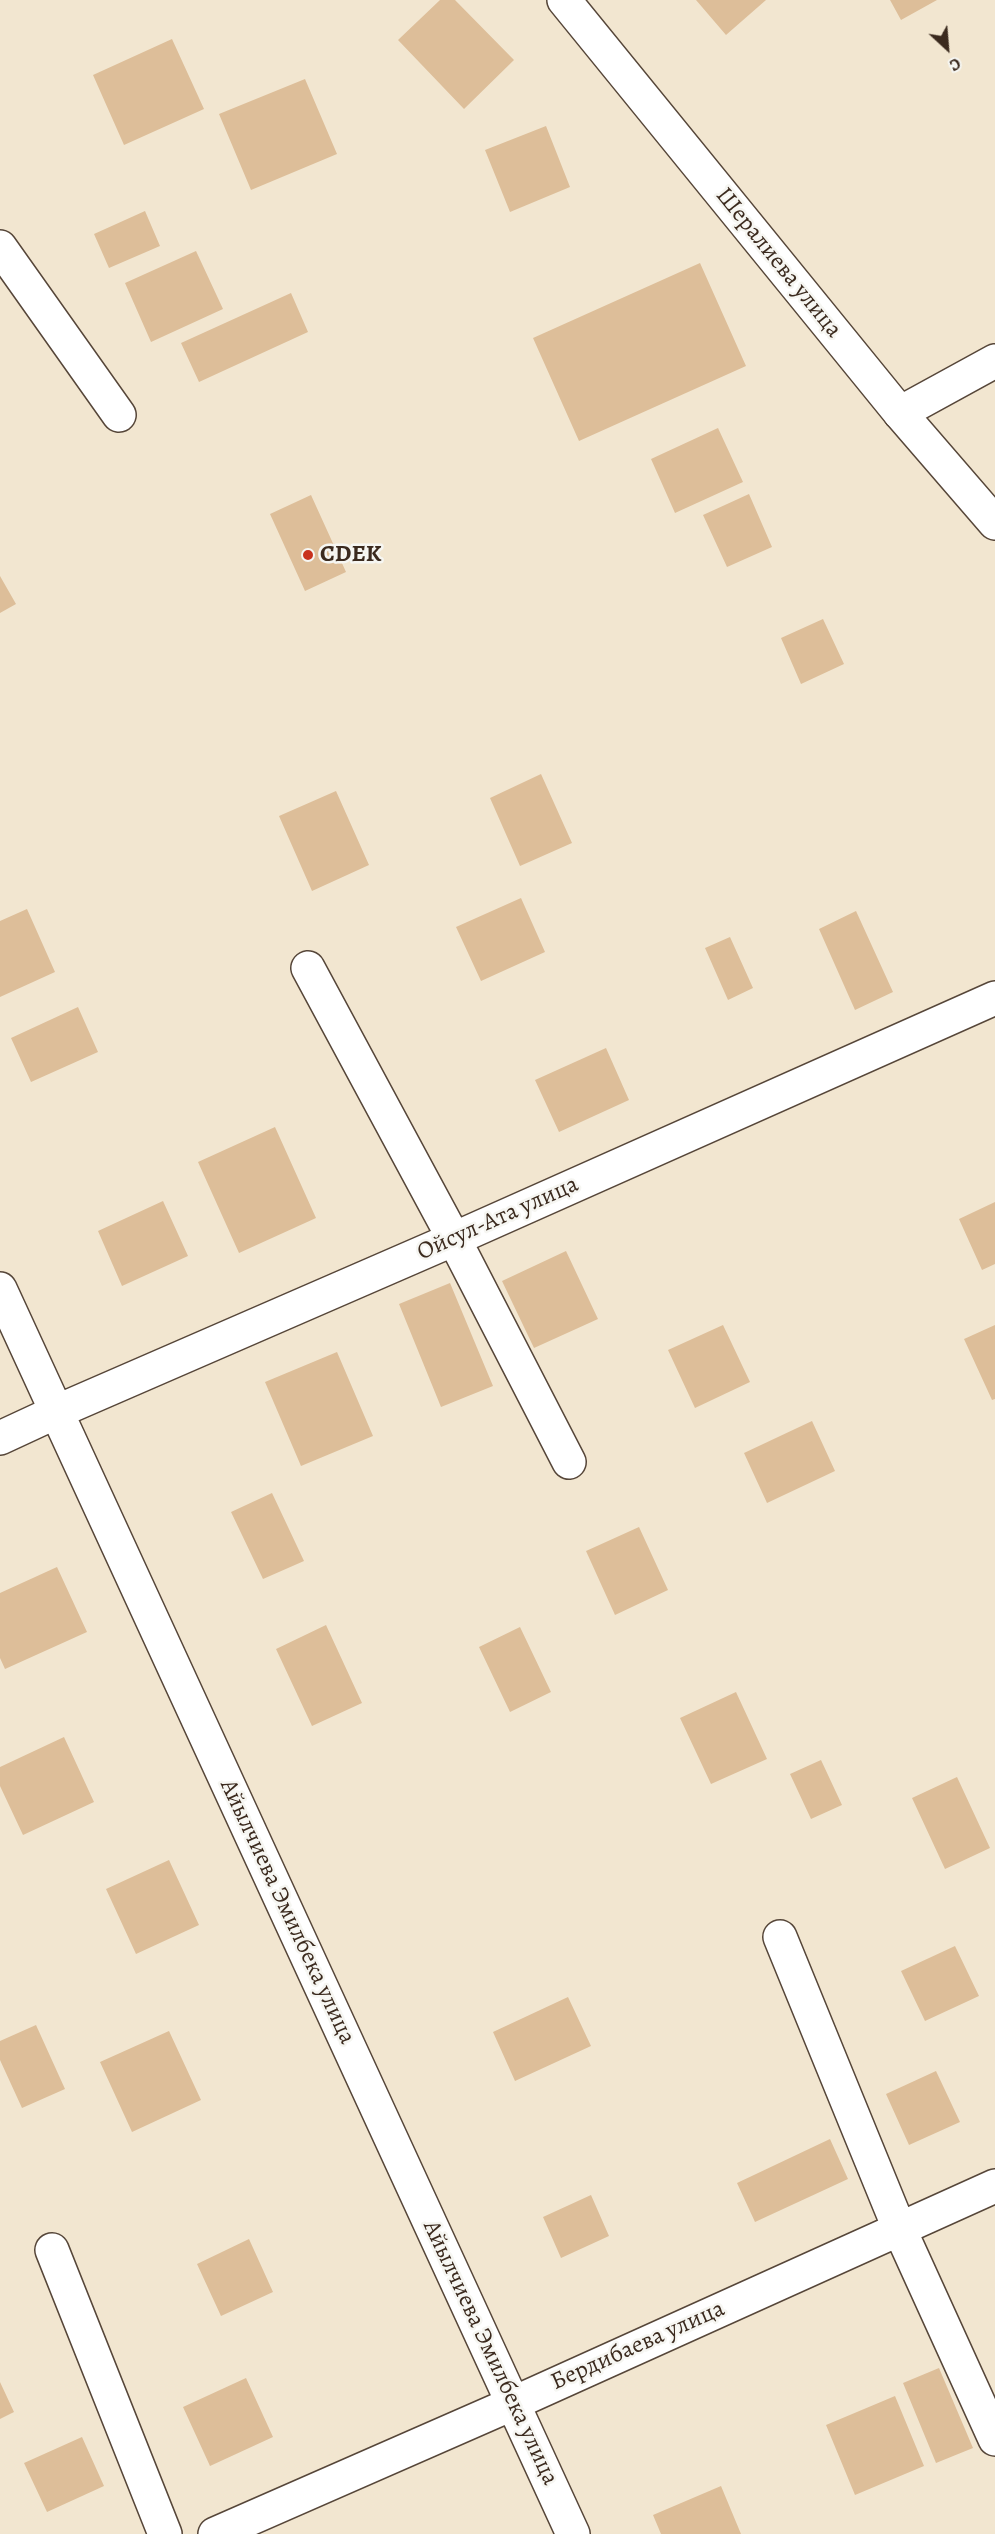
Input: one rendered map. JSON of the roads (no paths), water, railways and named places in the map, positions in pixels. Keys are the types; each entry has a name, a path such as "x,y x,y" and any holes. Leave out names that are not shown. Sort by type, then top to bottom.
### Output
{"street":[{"name":"Шералиева улица","path":"564,0 900,412 995,523"},
{"path":"0,247 118,415"},
{"path":"900,412 995,361"},
{"path":"308,968 454,1239 569,1462"},
{"name":"Ойсул-Ата улица","path":"0,1438 995,998"},
{"name":"Айылчиева Эмилбека улица","path":"0,1289 573,2534"},
{"path":"780,1937 899,2228 995,2439"},
{"name":"Бердибаева улица","path":"215,2534 514,2403 995,2186"},
{"path":"52,2250 165,2534"}],"place":[{"name":"CDEK","path":"308,555"}]}
